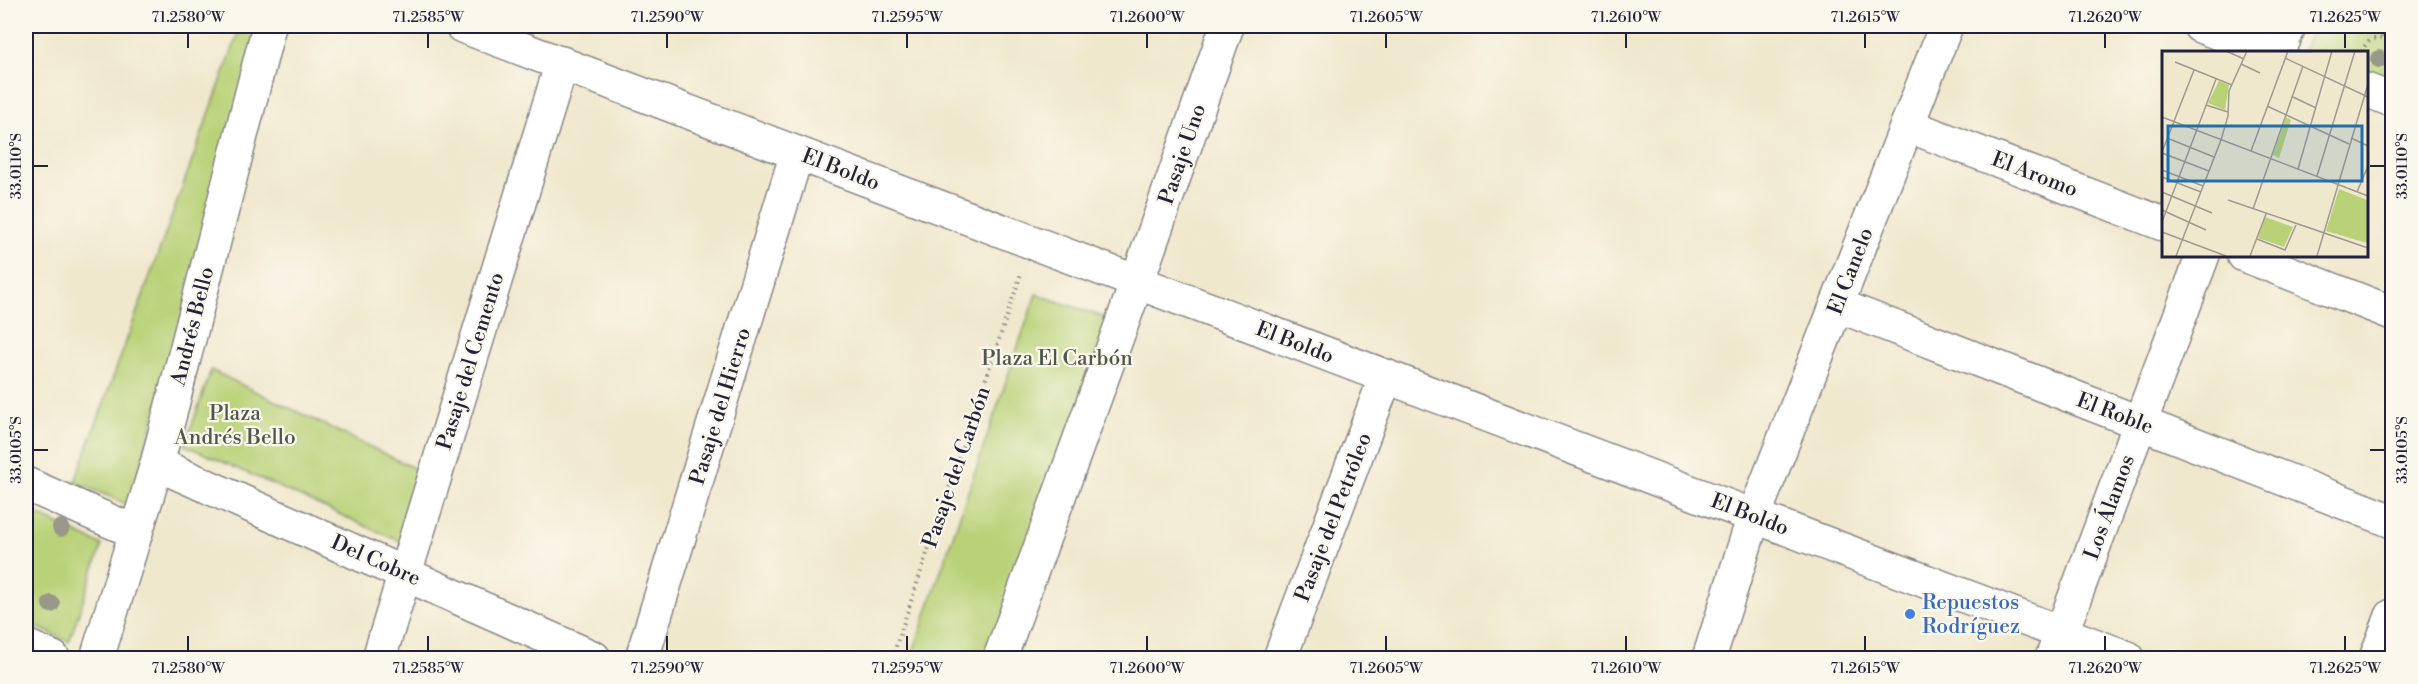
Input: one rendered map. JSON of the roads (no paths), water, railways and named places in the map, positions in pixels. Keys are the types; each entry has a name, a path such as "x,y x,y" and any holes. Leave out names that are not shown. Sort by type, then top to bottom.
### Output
{"street":[{"name":"Andrés Bello","path":"97,658 157,464 269,26"},
{"name":"El Boldo","path":"462,26 1754,516 2057,646 2128,658"},
{"name":"Pasaje Uno","path":"1137,282 1227,26"},
{"name":"El Canelo","path":"1709,658 1754,516 1946,26"},
{"path":"2200,26 2266,51"},
{"path":"2279,51 2289,26"},
{"name":"Pasaje del Cemento","path":"378,658 562,63"},
{"path":"2367,90 2392,100"},
{"name":"El Aromo","path":"1907,125 2162,224"},
{"name":"Pasaje del Hierro","path":"642,658 797,153"},
{"name":"Los Álamos","path":"2057,646 2203,256"},
{"path":"2247,256 2392,313"},
{"path":"1000,658 1137,282"},
{"name":"El Roble","path":"1837,305 2392,521"},
{"name":"Pasaje del Petróleo","path":"1280,658 1386,376"},
{"name":"Del Cobre","path":"157,464 594,658"},
{"path":"26,484 135,532"},
{"path":"2376,658 2392,616"},
{"path":"26,646 53,658"}],"place":[{"name":"Repuestos Rodríguez","path":"1910,614"}],"park label":[{"name":"Plaza El Carbón","path":"1057,358"},
{"name":"Plaza Andrés Bello","path":"235,425"}]}
